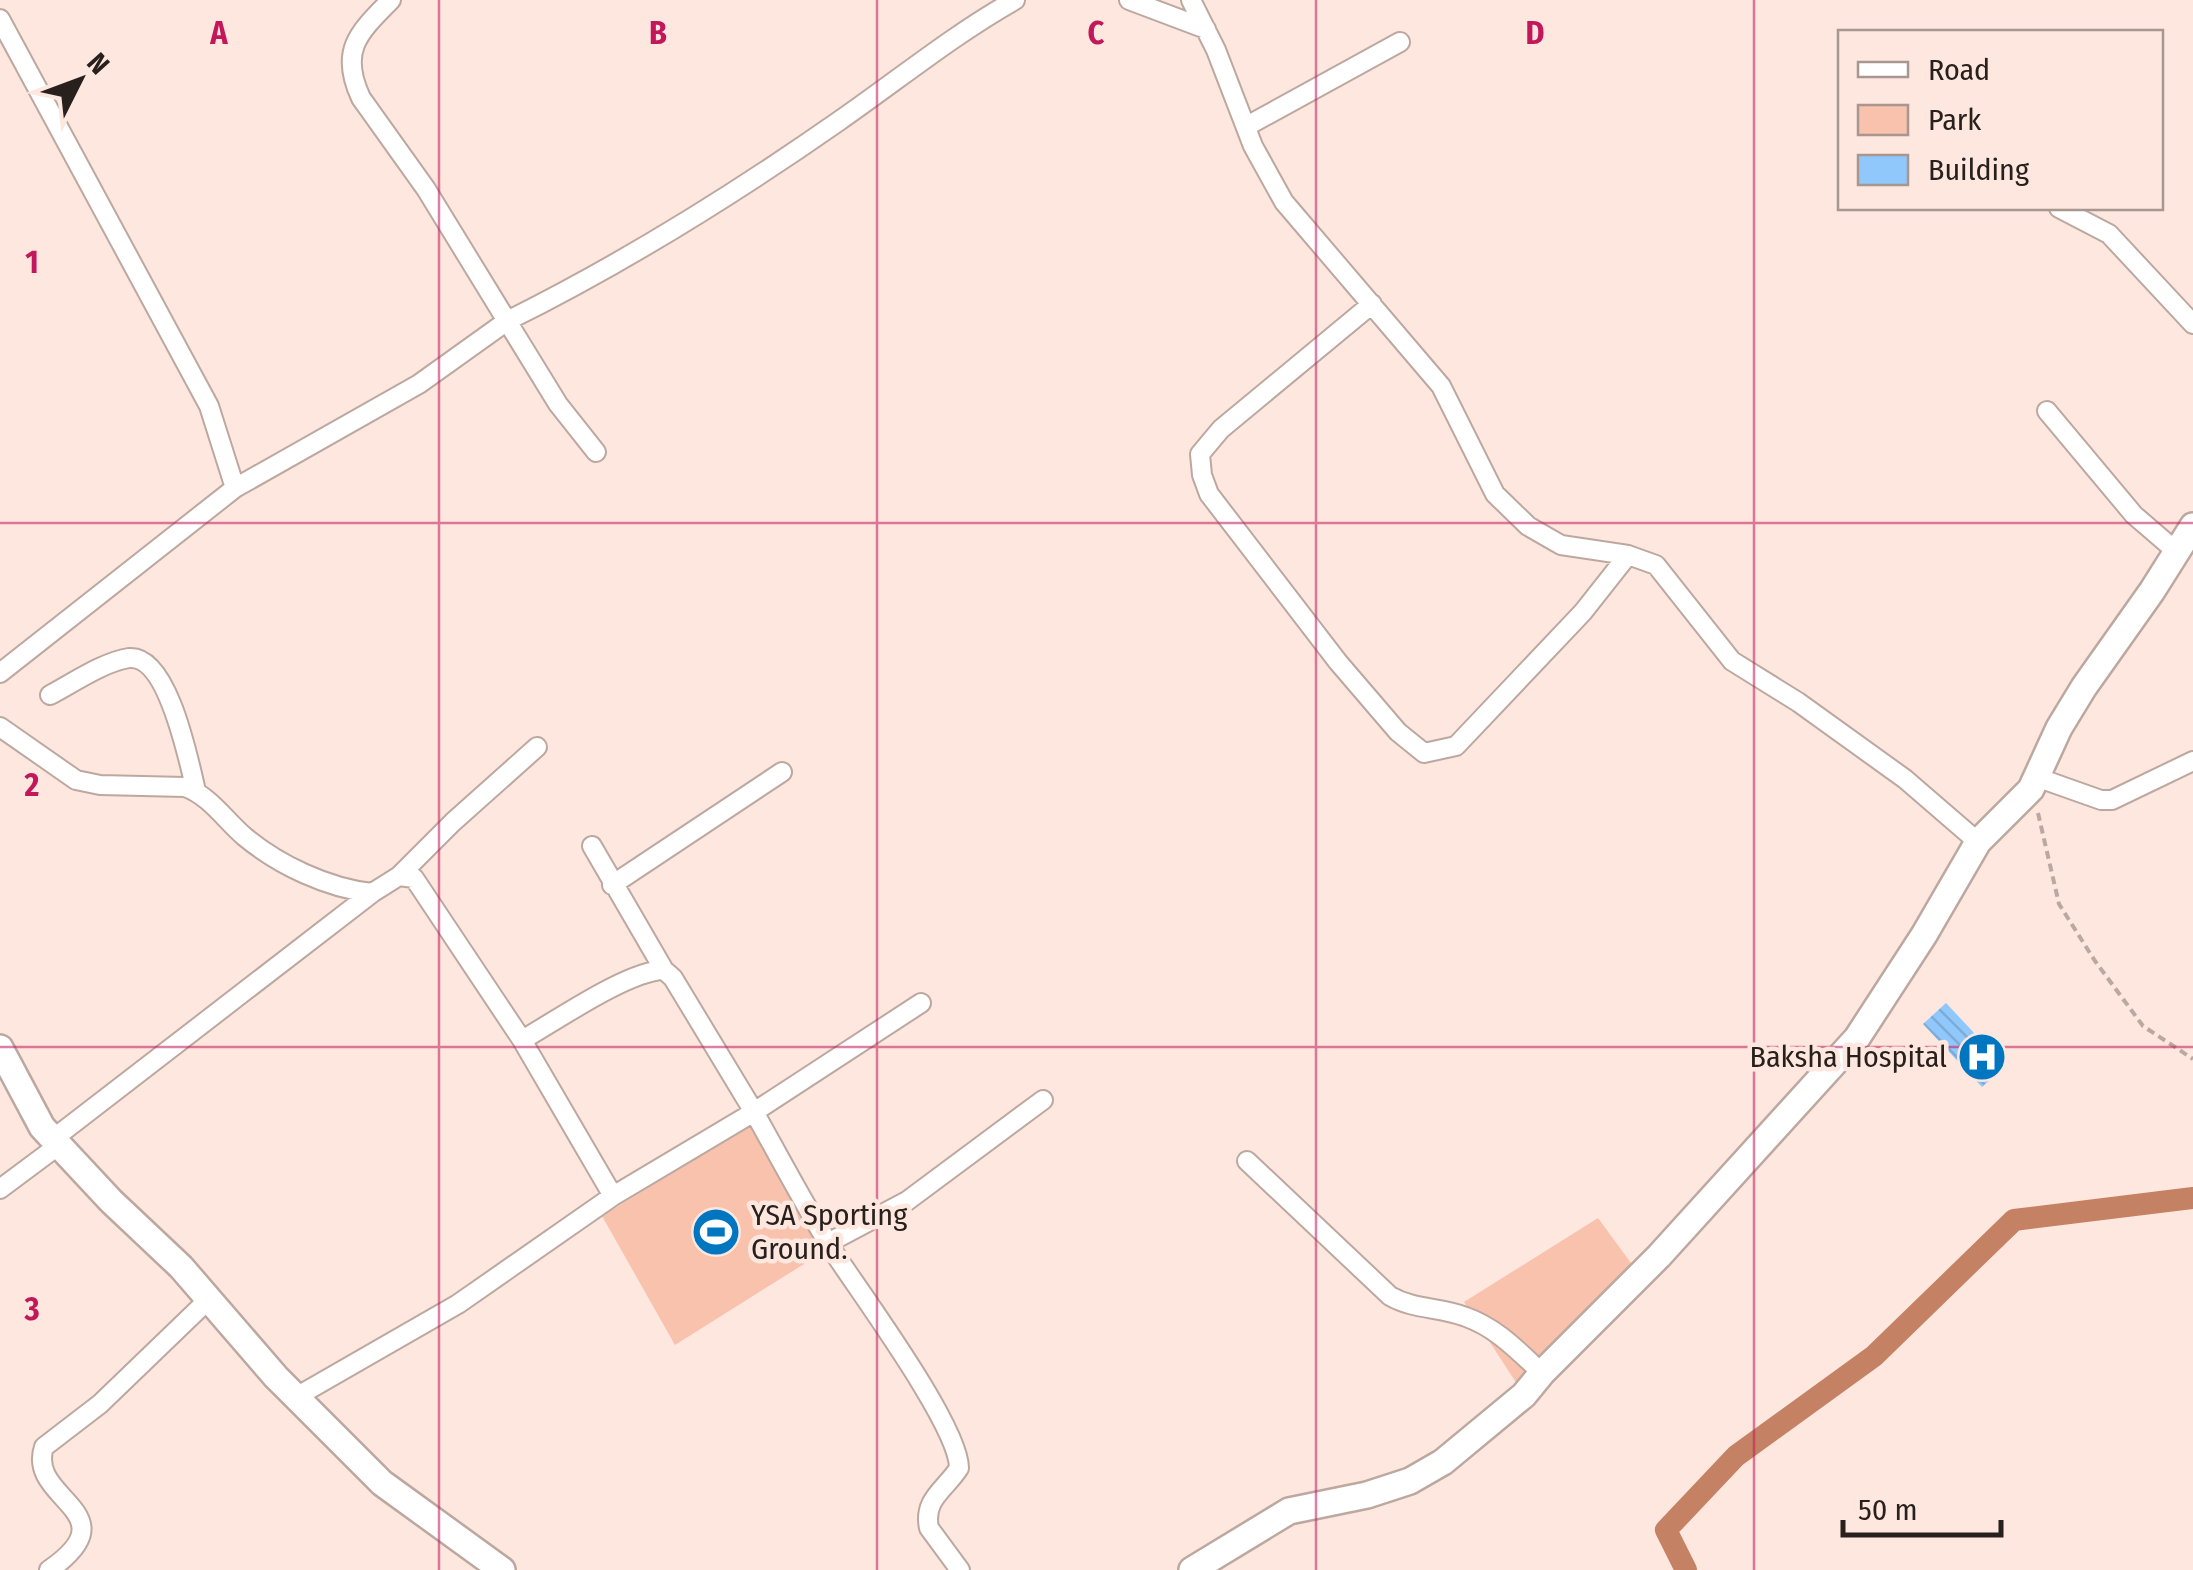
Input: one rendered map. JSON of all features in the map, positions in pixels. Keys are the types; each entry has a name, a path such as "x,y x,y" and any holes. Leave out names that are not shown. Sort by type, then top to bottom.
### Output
{"street":[{"path":"392,0 354,43 350,58 360,98 426,189 540,377 596,452"},
{"path":"0,674 235,488 419,384 507,322 602,274 836,123 980,20 1015,0"},
{"path":"1129,0 1206,29"},
{"path":"1190,0 1206,29 1253,146 1284,202 1441,386 1495,494 1528,526 1561,545 1628,555 1656,565 1732,661 1798,702 1890,768 1978,842"},
{"path":"0,19 209,406 235,488"},
{"path":"1247,126 1400,42"},
{"path":"2063,210 2117,241 2193,324"},
{"path":"1372,304 1221,429 1200,454 1208,494 1338,662 1398,732 1424,753 1456,746 1584,612 1628,555"},
{"path":"2047,411 2134,515 2177,552"},
{"path":"1192,1570 1289,1512 1367,1496 1426,1474 1502,1416 1730,1182 1857,1038 1978,842 2034,783 2059,728 2084,687 2193,526"},
{"path":"50,695 114,663 132,658 142,661 161,681 172,705 196,791"},
{"path":"0,727 76,780 196,791 245,836 284,864 311,876 372,892"},
{"path":"0,1190 372,892 399,876 538,747"},
{"path":"2034,783 2112,800 2193,761"},
{"path":"612,885 782,772"},
{"path":"592,846 612,885 754,1112 828,1243 936,1410 957,1450 959,1468 930,1502 927,1519 929,1528 960,1570"},
{"path":"399,876 414,878 420,884 522,1040 614,1196"},
{"path":"522,1040 615,987 649,972 664,970"},
{"path":"296,1397 458,1304 614,1196 754,1112 921,1002"},
{"path":"0,1048 42,1127 111,1202 181,1267 296,1397 382,1483 502,1570"},
{"path":"828,1243 908,1201 1043,1100"},
{"path":"1247,1161 1390,1296 1402,1304 1466,1317 1496,1331 1542,1373"},
{"path":"49,1570 76,1548 82,1534 80,1520 47,1475 42,1462 44,1447 100,1404 209,1300"}],"path":[{"path":"2034,783 2059,904 2143,1026 2193,1059"}],"green space":[{"name":"YSA Sporting Ground.","path":"759,1120 831,1247 675,1345 602,1216"},
{"path":"1598,1218 1639,1274 1524,1395 1464,1302"}],"building":[{"path":"1946,1003 2005,1066 1982,1087 1923,1024"}],"waterway":[{"path":"1686,1570 1666,1530 1736,1456 1874,1356 2014,1220 2193,1198"}],"place":[{"name":"Baksha Hospital","path":"1982,1057"},
{"name":"YSA Sporting Ground.","path":"716,1232"}]}
